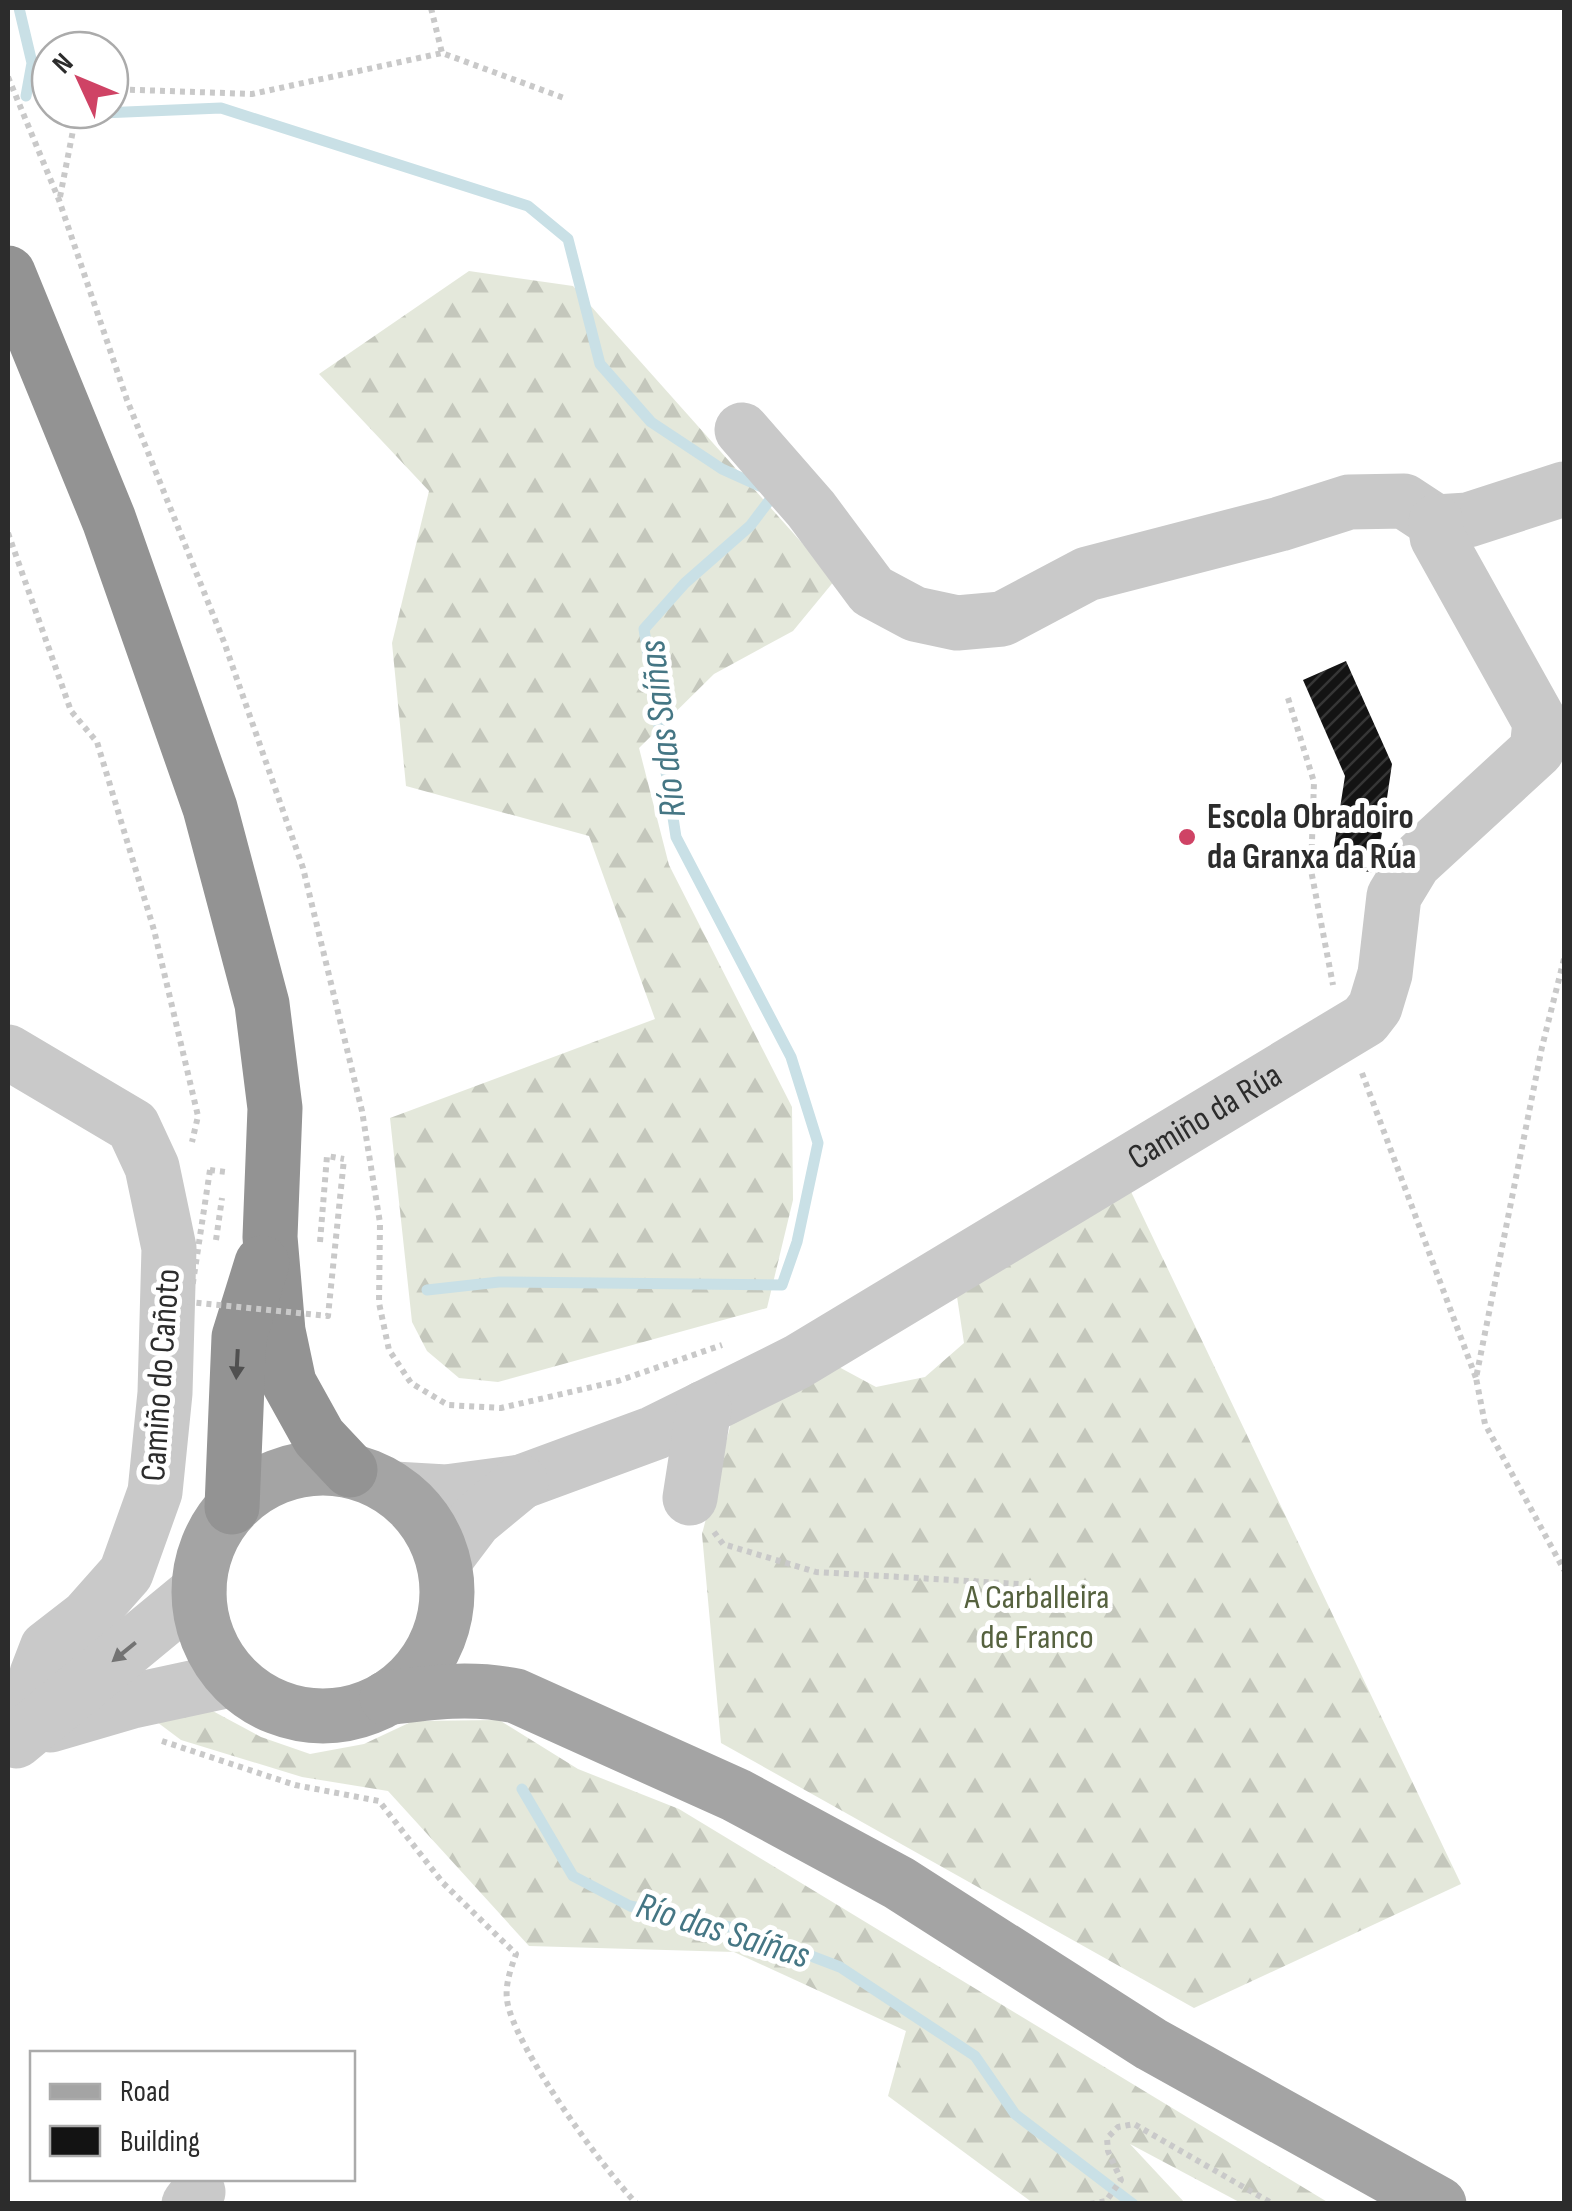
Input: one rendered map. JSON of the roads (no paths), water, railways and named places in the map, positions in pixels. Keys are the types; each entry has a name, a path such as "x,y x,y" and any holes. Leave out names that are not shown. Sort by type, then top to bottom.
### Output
{"highway":[{"path":"8,273 108,520 210,808 262,1004 294,1246 278,1331 289,1383 320,1437 372,1480"},
{"path":"232,1507 239,1337 294,1246"}],"main road":[{"path":"516,1696 460,1642 433,1534 416,1508 372,1480 307,1468 294,1472 266,1482 232,1507 214,1532 203,1560 199,1590 208,1638 234,1679 268,1704 308,1715 349,1713 387,1698 448,1690 516,1696 736,1795 900,1883 1151,2044 1439,2204"},
{"path":"387,1698 409,1682 426,1662 438,1638 445,1587"}],"street":[{"path":"742,430 811,509 872,591 915,614 958,623 1002,619 1087,574 1349,502 1404,501 1436,522 1468,520 1564,490"},
{"name":"Camiño da Rúa","path":"521,1482 654,1433 787,1367 1366,1020 1375,1008 1385,974 1394,896 1414,863 1537,750 1540,737 1540,722 1438,537 1436,522"},
{"name":"Camiño do Cañoto","path":"8,1052 133,1126 152,1167 169,1248 165,1393 155,1492 126,1573 87,1617 47,1648 15,1742"},
{"path":"690,1498 704,1408"},
{"path":"372,1480 446,1492 521,1482"},
{"path":"445,1587 476,1520 521,1482"},
{"path":"15,1742 199,1590"},
{"path":"15,1742 132,1701 234,1679"}],"waterway":[{"name":"Río das Saíñas","path":"19,8 32,63 26,96"},
{"name":"Río das Saíñas","path":"130,112 221,108 528,206 568,239 600,364 651,422 722,469 775,493 750,526 685,583 644,629 676,837 791,1057 818,1143 797,1242 782,1285 499,1282 427,1290"},
{"name":"Río das Saíñas","path":"522,1789 573,1876 630,1906 743,1930 840,1967 975,2056 1015,2114 1133,2204"}],"place":[{"name":"Escola Obradoiro da Granxa da Rúa","path":"1187,837"}],"park label":[{"name":"A Carballeira de Franco","path":"1037,1617"}]}
